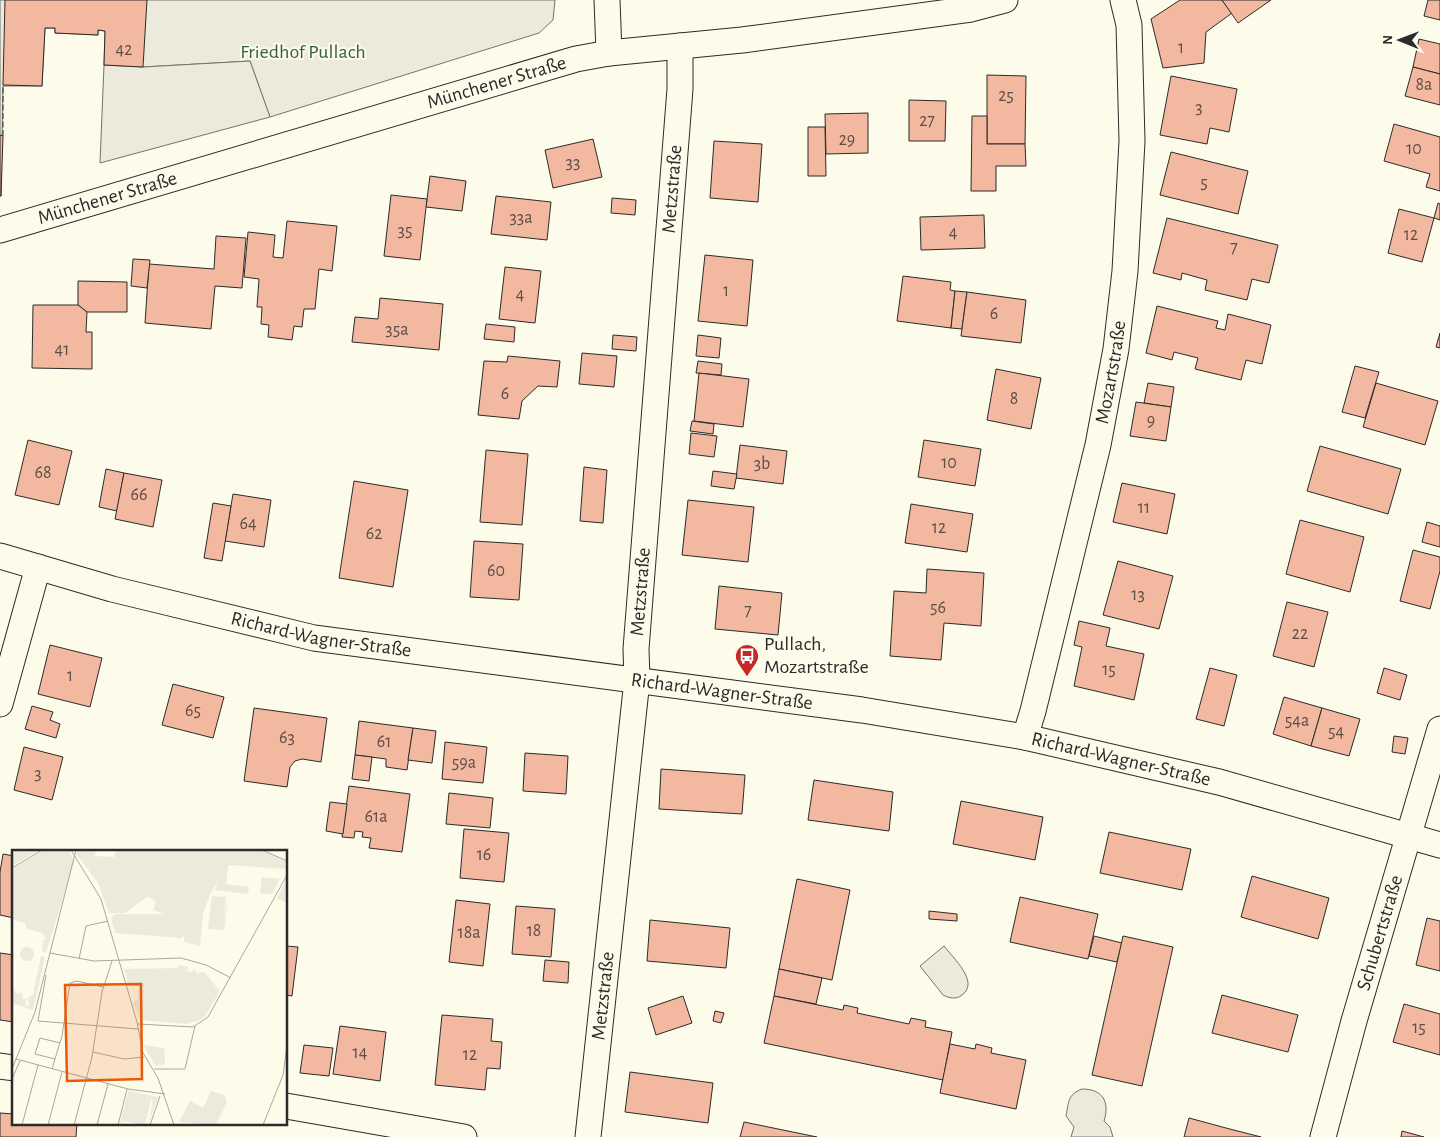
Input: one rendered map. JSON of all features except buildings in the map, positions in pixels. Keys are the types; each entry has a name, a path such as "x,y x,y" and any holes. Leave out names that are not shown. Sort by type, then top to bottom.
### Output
{"street":[{"path":"607,0 609,53"},
{"name":"Münchener Straße","path":"0,230 576,59 609,53 680,46 971,9 1005,0"},
{"name":"Mozartstraße","path":"1025,737 1034,711 1096,454 1116,349 1125,271 1132,141 1129,25 1123,0"},
{"name":"Metzstraße","path":"588,1137 637,680 636,649 680,89 680,46"},
{"name":"Richard-Wagner-Straße","path":"0,556 112,589 314,638 862,710 1025,737 1211,780 1440,846"},
{"path":"0,704 38,567"},
{"name":"Schubertstraße","path":"1323,1137 1354,1021 1440,729"},
{"path":"288,1106 464,1137"}],"green space":[{"name":"Friedhof Pullach","path":"0,0 555,0 553,20 539,33 270,117 250,61 143,67 104,65 105,31 98,30 98,35 55,33 55,28 45,28 42,86 3,86 0,196"},
{"path":"944,946 967,977 967,990 957,998 943,995 920,966"},
{"path":"1082,1089 1095,1091 1103,1098 1106,1108 1104,1121 1110,1127 1113,1137 1071,1137 1074,1127 1066,1116 1068,1103 1071,1096"}],"shaded area":[{"path":"250,61 270,117 100,163 104,65 143,67"}],"fence":[{"path":"3,85 3,136"}],"place":[{"name":"Pullach, Mozartstraße","path":"747,677"}]}
